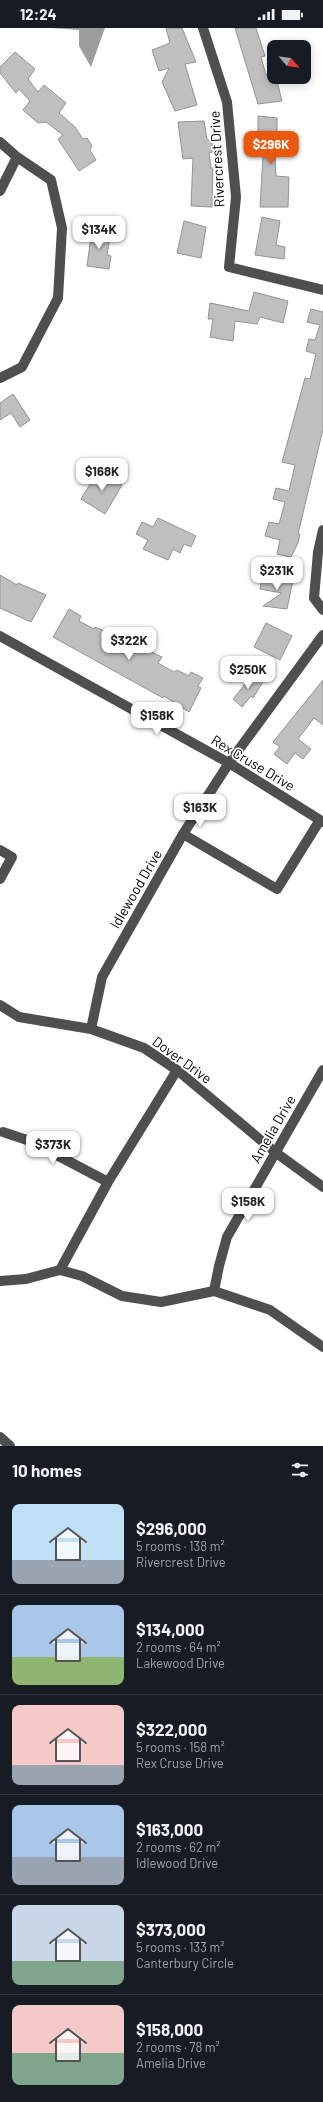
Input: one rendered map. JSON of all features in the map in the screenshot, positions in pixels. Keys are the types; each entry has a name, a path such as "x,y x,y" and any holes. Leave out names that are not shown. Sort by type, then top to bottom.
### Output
{"street":[{"name":"Rivercrest Drive","path":"203,28 228,102 236,197 229,267 323,290"},
{"path":"0,142 17,157 51,180 62,228 58,298 22,367 0,378"},
{"path":"0,191 17,157"},
{"path":"323,530 318,552 314,598 323,610"},
{"name":"Idlewood Drive","path":"91,1030 102,977 183,834 229,763 323,635"},
{"name":"Rex Cruse Drive","path":"0,636 229,763 322,821"},
{"path":"183,834 277,889 322,821"},
{"path":"0,850 12,857 0,879"},
{"name":"Dover Drive","path":"0,1005 19,1017 91,1030 144,1048 177,1070 276,1152 323,1187"},
{"path":"60,1270 108,1182 177,1070"},
{"name":"Amelia Drive","path":"214,1291 218,1266 227,1237 323,1070"},
{"path":"3,1132 30,1140 108,1182"},
{"path":"0,1281 26,1279 60,1270 82,1276 122,1296 161,1302 214,1291 270,1310 323,1347"},
{"path":"0,1437 10,1446"}],"shaded area":[{"path":"52,28 105,28 91,67 79,46 79,30"}],"building":[{"path":"166,28 182,28 196,62 185,64 197,105 175,111 162,82 169,68 159,71 152,50 170,43"},
{"path":"235,28 256,28 265,56 261,57 267,75 267,84 278,84 282,101 258,104"},
{"path":"15,52 35,69 28,79 38,92 44,85 66,103 59,113 75,127 83,139 87,138 92,146 90,150 96,160 79,171 58,139 63,135 46,122 38,123 23,110 30,101 19,89 16,93 0,73 0,67"},
{"path":"258,116 277,118 277,142 281,143 283,156 275,156 276,176 289,177 288,207 260,207 263,156 258,156"},
{"path":"204,121 207,139 212,143 212,152 209,153 211,168 213,168 212,207 191,206 193,158 183,159 178,122"},
{"path":"262,217 280,221 276,245 285,247 284,259 255,255"},
{"path":"184,221 206,227 201,258 177,253"},
{"path":"92,229 111,232 107,255 111,256 109,269 87,266"},
{"path":"254,292 288,301 283,323 260,317 257,324 235,321 233,341 210,337 213,319 208,319 210,303 249,311"},
{"path":"311,309 323,312 323,429 298,534 300,534 298,543 291,557 277,554 280,540 265,536 269,522 279,524 285,502 273,499 276,488 289,491 295,465 282,462 305,378 310,379 316,354 306,351 309,339 315,340 320,325 307,322"},
{"path":"13,394 30,420 20,427 11,413 0,420 0,403"},
{"path":"98,471 122,485 105,514 81,499"},
{"path":"158,518 196,536 191,547 184,544 180,553 173,549 168,560 143,549 148,540 136,534 142,522 153,527"},
{"path":"0,575 17,585 18,583 46,595 31,622 0,608"},
{"path":"262,575 293,580 287,609 263,606 282,593 260,589"},
{"path":"69,609 81,616 79,621 94,629 95,627 107,631 162,657 158,663 174,672 177,670 189,676 191,672 203,678 198,686 201,688 189,712 164,696 163,698 53,637"},
{"path":"266,623 292,636 280,660 254,647"},
{"path":"253,674 263,682 253,698 251,696 242,707 233,699"},
{"path":"323,680 323,725 314,718 298,739 311,749 303,759 295,753 287,764 274,754 280,747 273,742"}]}
